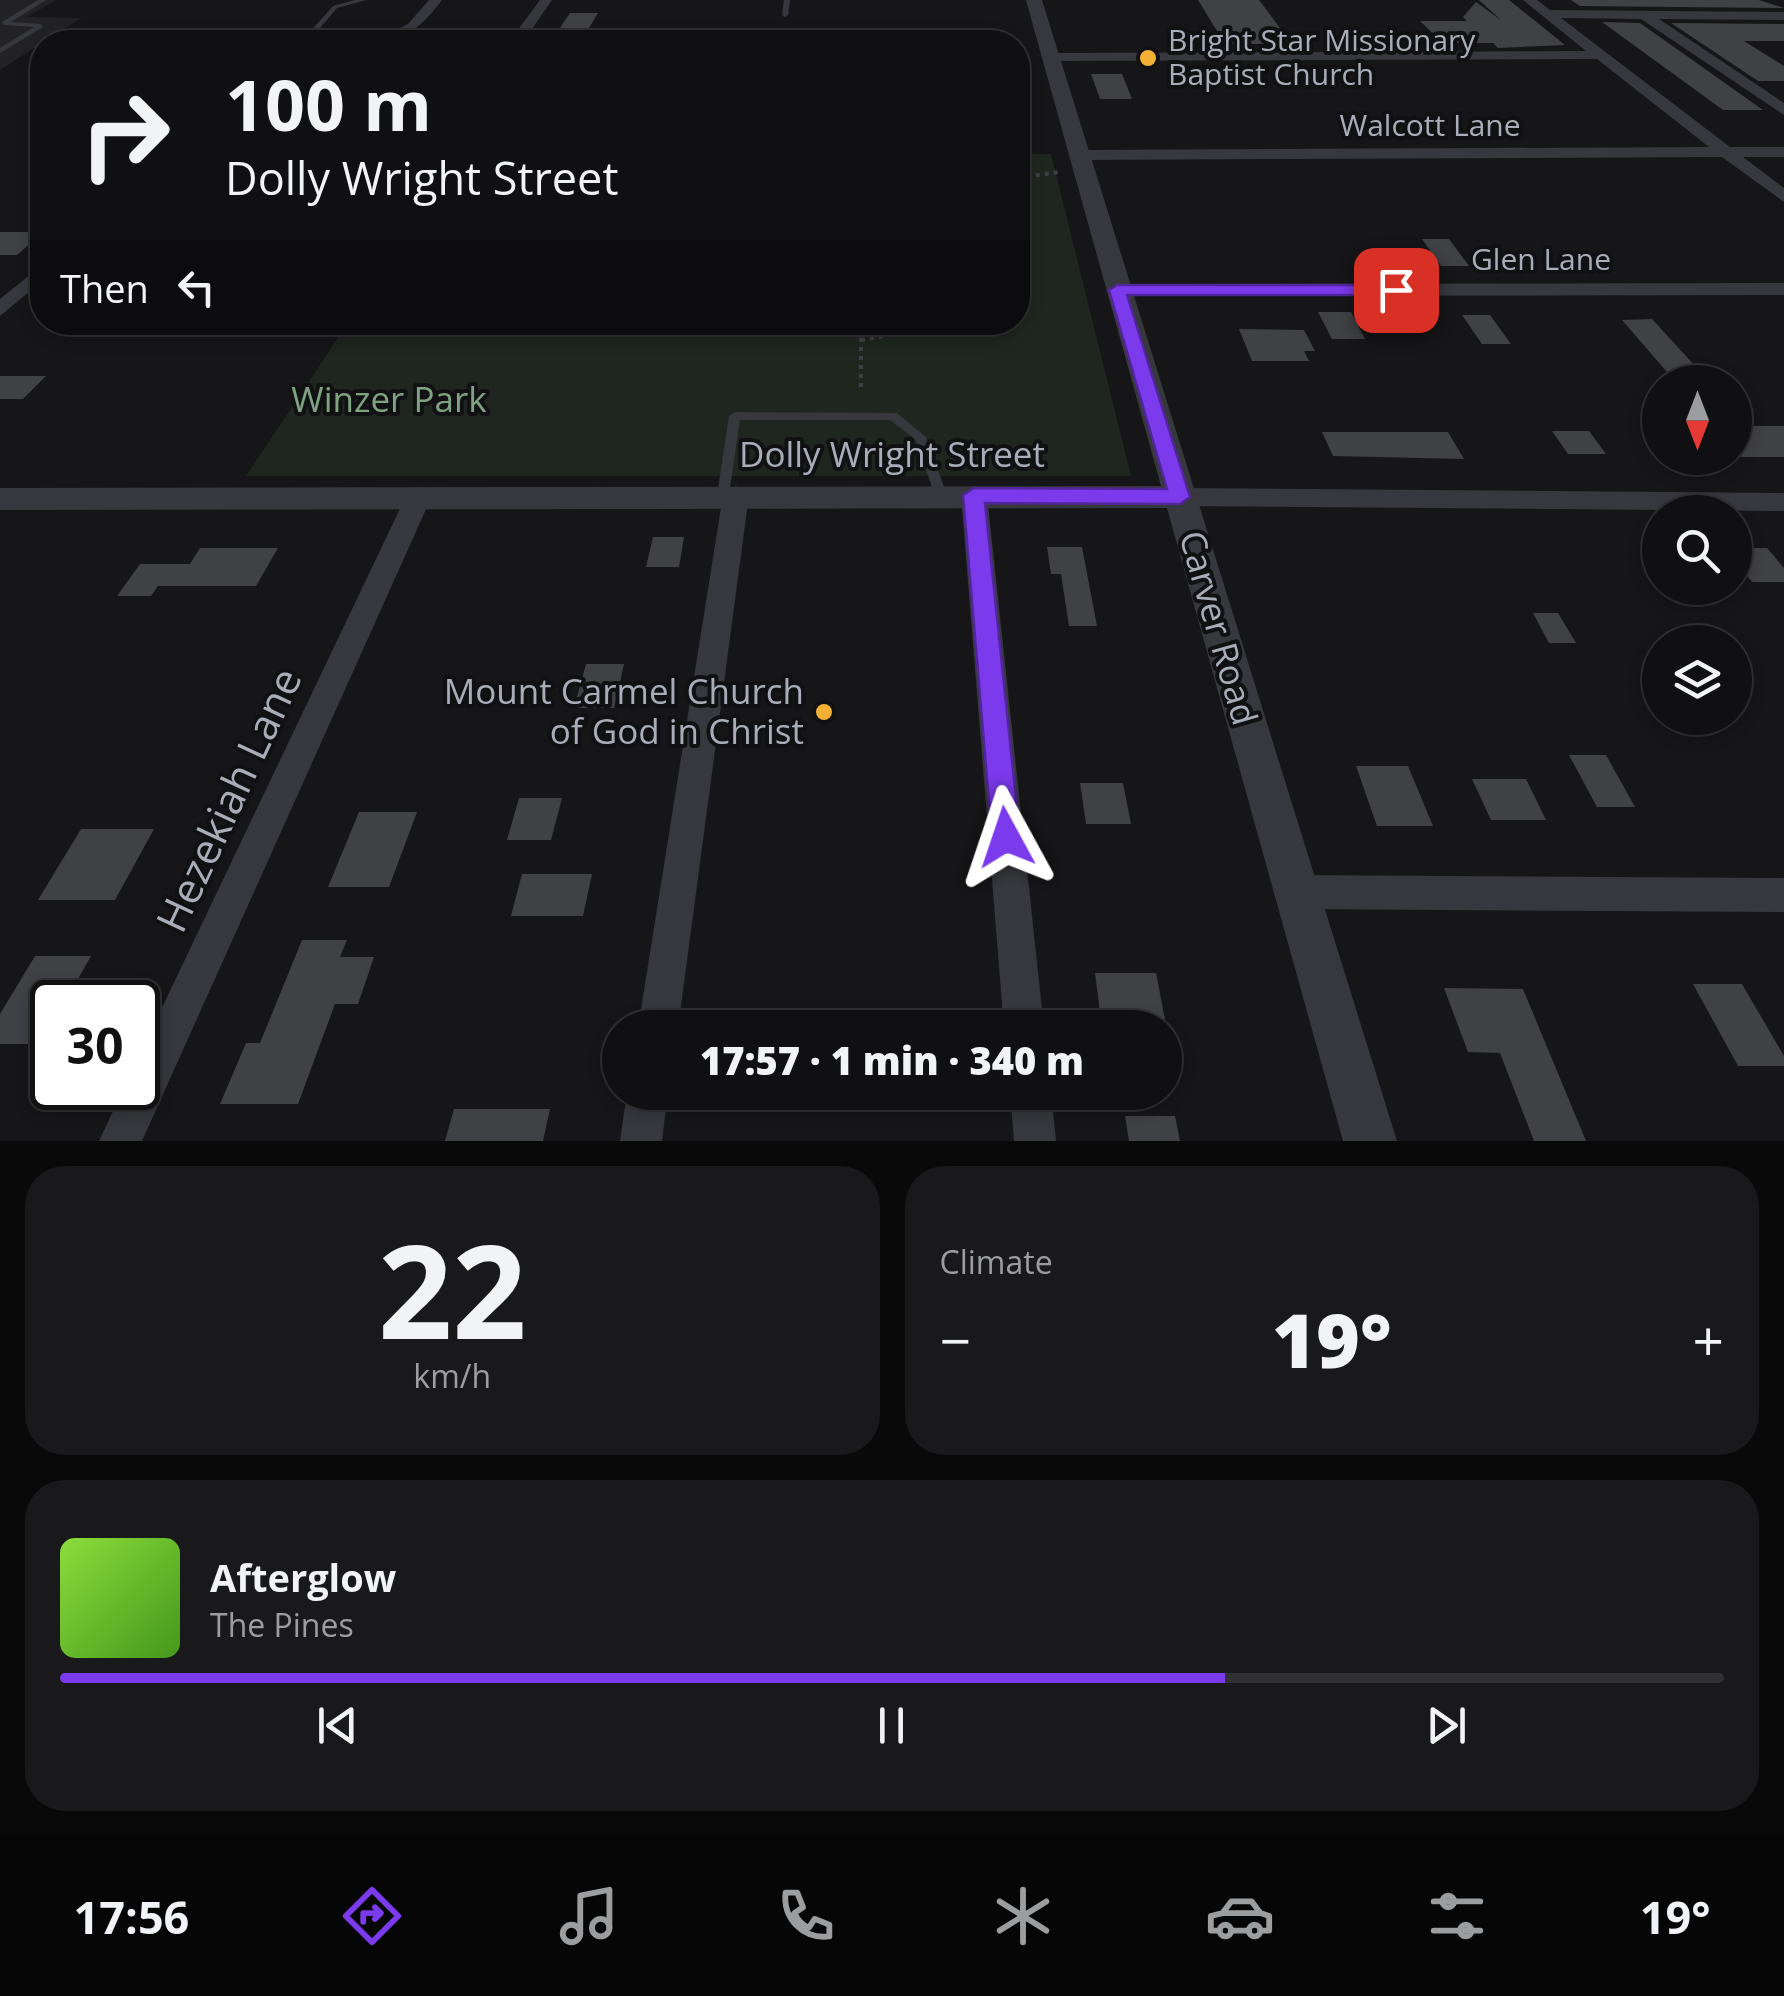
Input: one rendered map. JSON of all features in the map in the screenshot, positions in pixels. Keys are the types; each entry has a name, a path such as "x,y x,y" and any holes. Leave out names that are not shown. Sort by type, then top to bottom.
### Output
{"street":[{"path":"404,30 413,26 436,0"},
{"path":"525,30 546,0"},
{"name":"Carver Road","path":"1034,0 1370,1141"},
{"path":"1529,0 1784,198"},
{"path":"1546,14 1784,16"},
{"path":"1644,15 1784,110"},
{"path":"1048,57 1600,55"},
{"name":"Walcott Lane","path":"1079,163 1784,152"},
{"path":"0,310 30,282"},
{"name":"Glen Lane","path":"1117,290 1784,289"},
{"path":"660,1010 729,495"},
{"path":"958,495 1022,1010"},
{"name":"Dolly Wright Street","path":"0,499 958,495 1784,502"},
{"name":"Hezekiah Lane","path":"120,1141 420,496"},
{"path":"1295,892 1784,895"},
{"path":"641,1141 645,1110"},
{"path":"1032,1110 1035,1141"}],"lane":[{"path":"2,24 43,0"},
{"path":"316,30 335,7 362,0"},
{"path":"785,15 787,0"},
{"path":"324,2 335,7"},
{"path":"2,24 41,26 34,30"},
{"path":"0,51 30,33"},
{"path":"1374,257 1396,290"},
{"path":"729,495 735,416 894,416 920,437 958,495"}],"path":[{"path":"1030,175 1079,163"},
{"path":"861,387 864,335"},
{"path":"861,340 890,335"}],"shaded area":[{"path":"0,0 56,0 27,17 81,18 62,30 30,30 30,51 0,70"}],"green space":[{"name":"Winzer Park","path":"1030,154 1051,154 1131,476 246,476 340,335 1030,335"}],"building":[{"path":"1198,0 1259,0 1292,44 1225,44"},
{"path":"1479,0 1509,0 1565,45 1498,48 1493,43 1443,43 1420,21 1467,21 1463,17 1476,2 1502,21"},
{"path":"1571,0 1759,0 1784,8 1580,6"},
{"path":"570,13 598,13 588,30 559,30"},
{"path":"1602,22 1640,23 1763,110 1723,110"},
{"path":"1671,23 1784,24 1784,41 1744,41 1784,66 1784,81 1758,81"},
{"path":"1091,74 1122,74 1132,99 1100,99"},
{"path":"0,232 30,232 30,244 17,255 0,255"},
{"path":"1422,239 1449,239 1469,266 1441,266"},
{"path":"1318,312 1351,312 1365,339 1332,339"},
{"path":"1462,315 1490,315 1511,344 1482,344"},
{"path":"1652,319 1694,365 1661,365 1622,320"},
{"path":"1239,329 1304,330 1315,351 1304,351 1309,361 1252,361"},
{"path":"0,376 46,376 23,399 0,399"},
{"path":"1752,426 1784,426 1784,457 1752,457"},
{"path":"1552,431 1589,431 1606,454 1568,454"},
{"path":"1322,432 1448,432 1464,459 1333,456"},
{"path":"653,537 684,537 679,567 646,567"},
{"path":"1047,547 1082,547 1097,626 1069,626 1061,574 1051,574"},
{"path":"200,548 278,548 256,586 158,586 151,596 117,596 140,564 190,564"},
{"path":"1752,548 1767,548 1784,568 1784,582 1752,582"},
{"path":"1533,613 1558,613 1576,643 1549,643"},
{"path":"586,664 624,664 614,708 574,708"},
{"path":"1569,755 1606,755 1635,807 1597,807"},
{"path":"1356,766 1408,766 1433,826 1377,826"},
{"path":"1472,779 1526,779 1546,820 1491,820"},
{"path":"1080,783 1123,783 1131,824 1086,824"},
{"path":"519,798 562,798 551,840 507,840"},
{"path":"359,812 417,812 389,887 328,887"},
{"path":"81,829 154,829 115,900 38,900"},
{"path":"522,874 592,874 583,916 511,916"},
{"path":"302,940 347,940 340,957 374,957 358,1004 335,1004 298,1104 220,1104 246,1043 260,1043"},
{"path":"35,956 91,956 77,980 30,980 30,1044 0,1044 0,1014"},
{"path":"1095,973 1156,973 1163,1010 1100,1010"},
{"path":"1693,984 1742,984 1784,1056 1784,1066 1738,1066"},
{"path":"1444,988 1523,989 1586,1141 1534,1141 1500,1053 1468,1052"},
{"path":"454,1109 550,1109 543,1141 445,1141"},
{"path":"1125,1116 1175,1116 1180,1141 1129,1141"}],"place":[{"name":"Bright Star Missionary Baptist Church","path":"1148,58"},
{"name":"Mount Carmel Church of God in Christ","path":"824,712"}],"route":[{"path":"1006,837 974,495 1180,497 1117,290 1396,290"}]}
